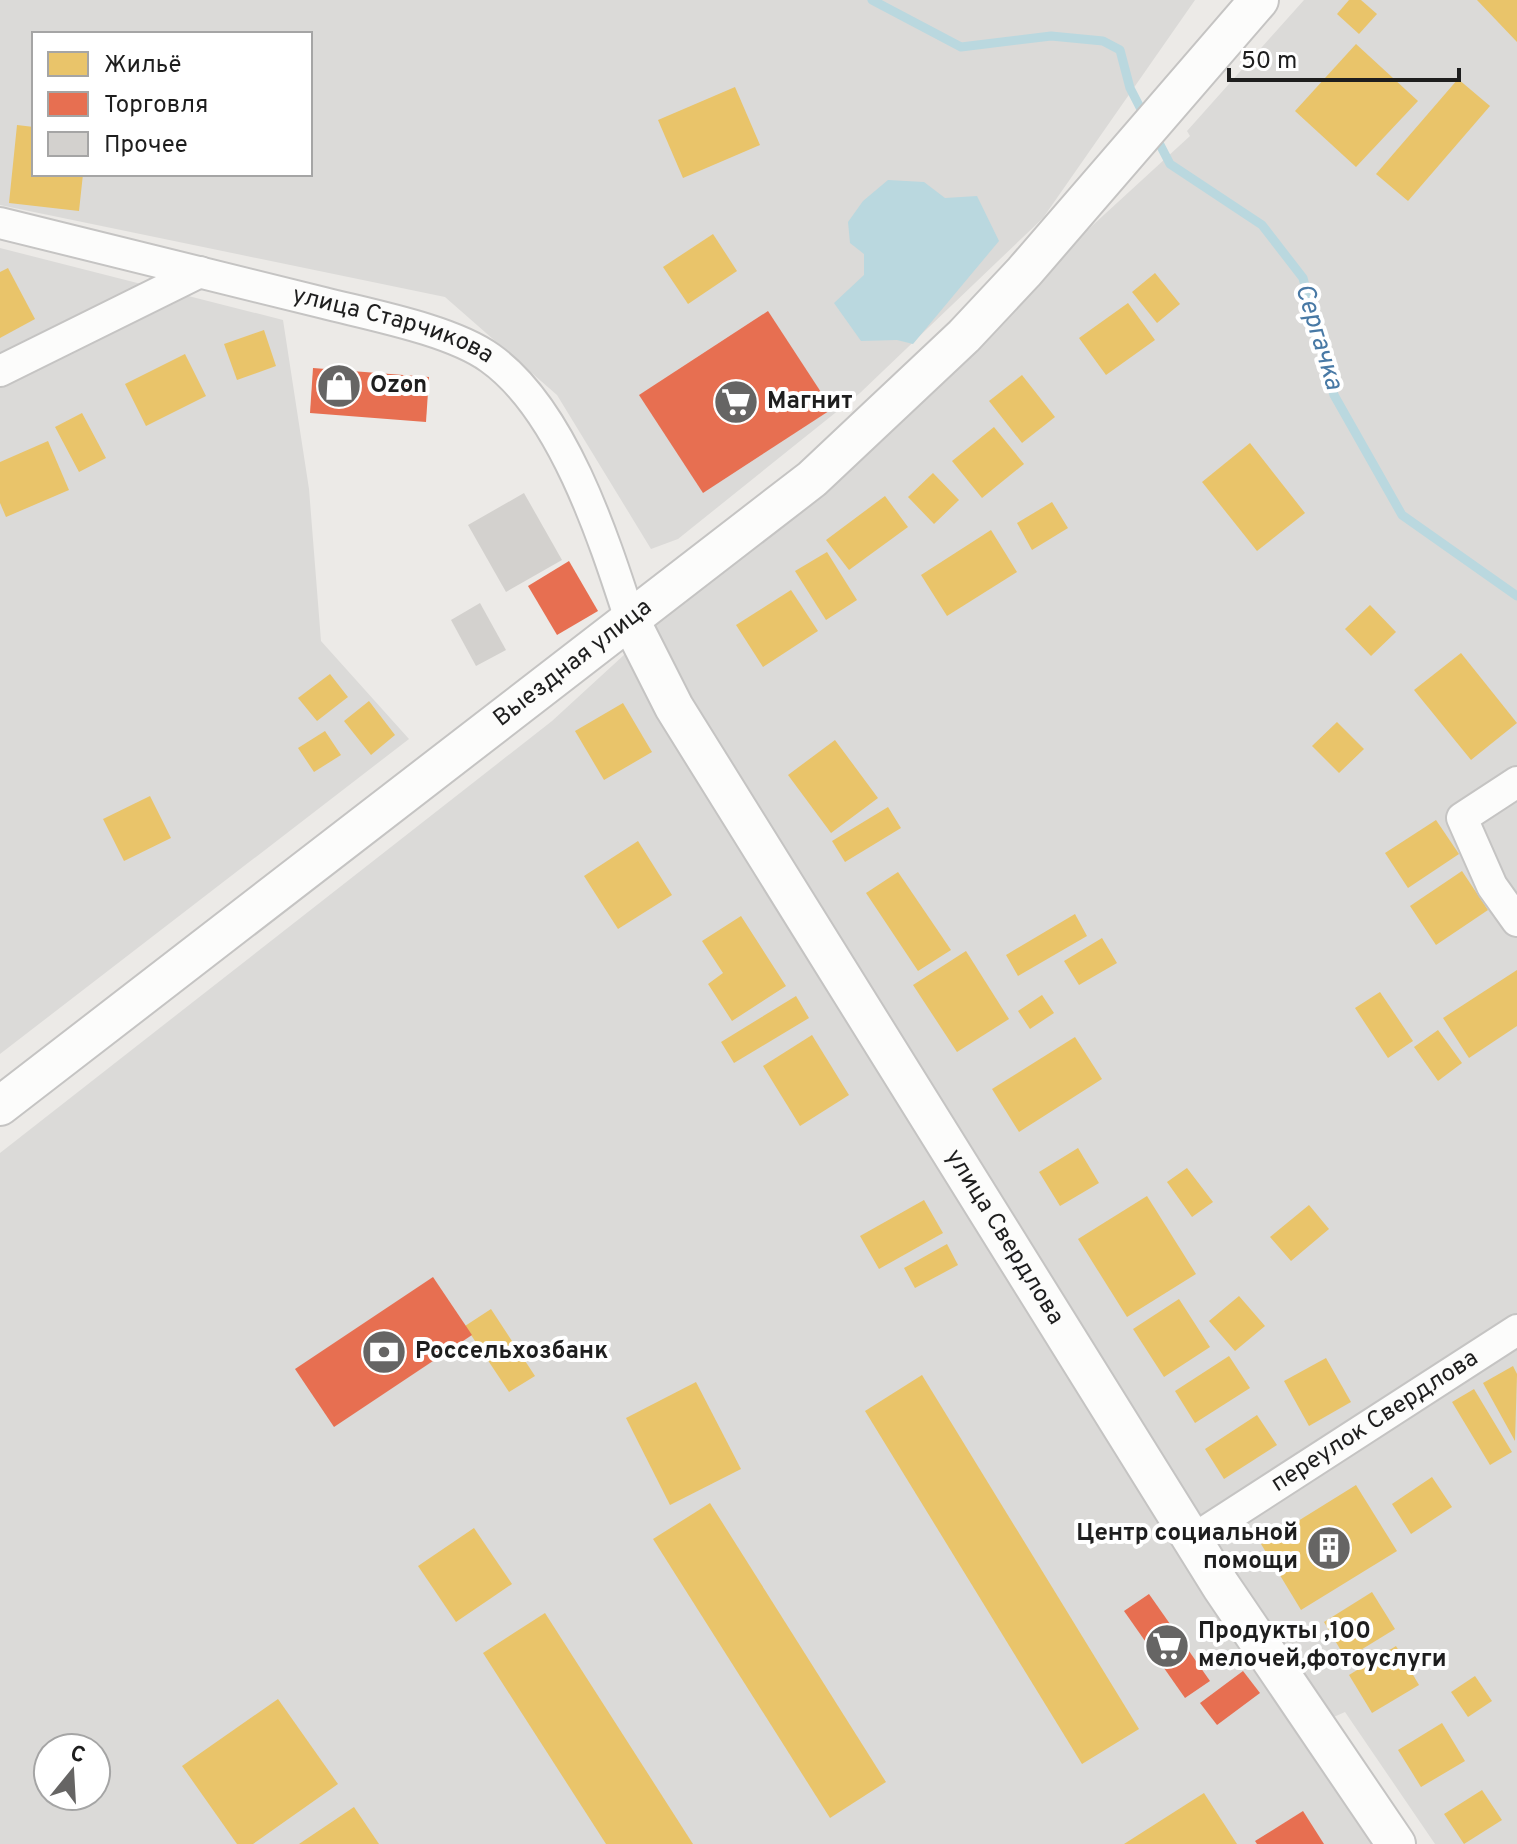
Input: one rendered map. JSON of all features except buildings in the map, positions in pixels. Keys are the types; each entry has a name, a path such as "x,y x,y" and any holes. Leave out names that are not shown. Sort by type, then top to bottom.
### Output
{"street":[{"name":"Выездная улица","path":"0,1106 380,810 631,622 812,479 964,336 1036,259 1251,5"},
{"name":"улица Старчикова","path":"0,223 421,328 489,358 525,392 561,448 601,530 631,622"},
{"path":"0,371 200,272"},
{"name":"улица Свердлова","path":"631,622 674,707 1192,1540 1396,1844"},
{"path":"1517,782 1462,818 1492,886 1517,921"},
{"name":"переулок Свердлова","path":"1192,1540 1517,1330"}],"shaded area":[{"path":"0,0 1195,0 1043,218 860,393 678,539 651,549 557,395 445,297 0,205"},
{"path":"1304,0 1517,0 1517,1844 1435,1844 1345,1712 1302,1731 1375,1844 0,1844 0,1153 552,721 1190,136 1187,131"},
{"path":"0,248 283,320 309,489 321,641 409,739 0,1054"}],"water":[{"path":"888,180 924,182 945,198 977,196 999,241 913,344 897,340 861,341 834,303 864,275 864,254 850,243 848,222 863,201"}],"waterway":[{"name":"Сергачка","path":"872,0 961,47 1051,36 1103,41 1120,50 1130,88 1146,119"},
{"name":"Сергачка","path":"1155,135 1170,164 1262,225 1303,278 1334,395 1402,515 1517,596"}],"place":[{"name":"Ozon","path":"339,386"},
{"name":"Магнит","path":"736,402"},
{"name":"Россельхозбанк","path":"384,1352"},
{"name":"Центр социальной помощи","path":"1329,1548"},
{"name":"Продукты ,100 мелочей,фотоуслуги","path":"1167,1646"}]}
